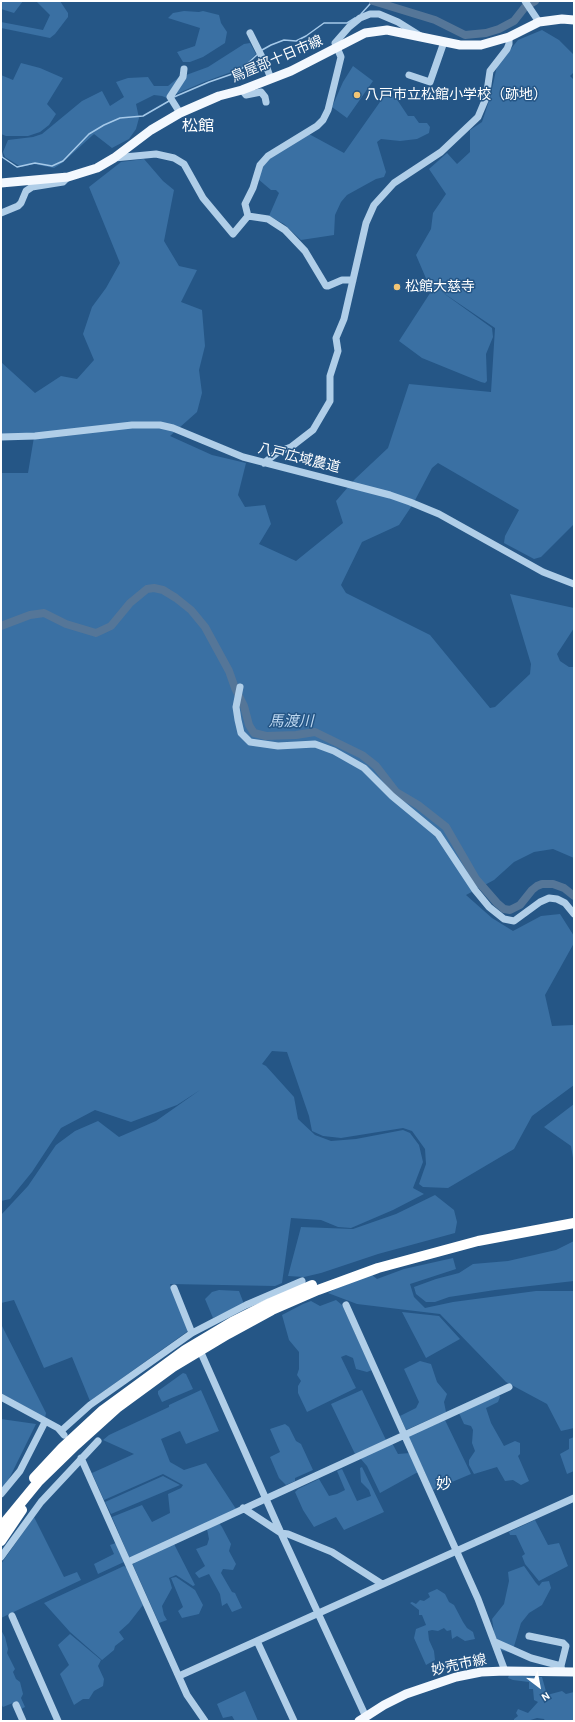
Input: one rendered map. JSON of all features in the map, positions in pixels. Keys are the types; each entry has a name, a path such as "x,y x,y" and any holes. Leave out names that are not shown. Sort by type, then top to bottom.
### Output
{"highway":[{"path":"1,1516 62,1448 103,1410 185,1350 232,1322 270,1303 321,1281 375,1263 420,1251 574,1223"},
{"path":"1,1527 38,1482 117,1408 173,1367 228,1334 272,1310 318,1290 378,1268 478,1241"},
{"path":"1,1541 20,1513 76,1445"}],"main road":[{"name":"鳥屋部十日市線","path":"1,183 68,177 97,168 114,158 151,130 180,113 219,96 242,90 271,79 313,61 354,38 377,31 398,32 460,45 481,45 509,37 539,22 562,19 574,20"},
{"name":"妙売市線","path":"363,1719 406,1694 435,1683 481,1672 561,1668 574,1672"}],"street":[{"path":"525,1 539,22"},
{"path":"248,216 245,204 253,188 260,165 268,156 317,126 323,120 328,110 341,57 335,43 349,27 360,18 370,14 379,14 415,31 422,37"},
{"path":"250,33 271,79"},
{"path":"264,462 278,452 291,447 313,430 330,401 331,396 329,382 338,352 336,338 344,319 366,223 374,205 394,183 441,152 478,117 486,98 490,71 507,49 509,37"},
{"path":"409,75 430,82 444,42"},
{"path":"180,113 170,97 183,77 184,69"},
{"path":"242,90 246,95 261,92 265,97 266,102"},
{"path":"114,158 156,154 174,158 184,164 202,198 233,234 248,216"},
{"path":"1,213 18,206 21,203 26,191 32,187 62,182 68,177"},
{"path":"248,216 268,219 285,230 304,251 326,286 342,280 353,280"},
{"name":"八戸広域農道","path":"1,437 35,436 132,425 160,425 185,432 230,453 378,492 410,502 439,514 543,572 574,584"},
{"path":"240,687 236,707 238,720 241,733 250,742 278,746 315,744 334,751 364,768 392,796 438,834 475,890 489,907 504,919 514,921 540,902 549,898 557,899 565,903 574,914"},
{"path":"1,1397 63,1433 90,1405 192,1333 246,1305 302,1281"},
{"path":"174,1288 192,1333"},
{"path":"346,1305 478,1599 505,1670"},
{"path":"202,1355 318,1613 363,1719"},
{"path":"128,1562 509,1387"},
{"path":"1,1494 20,1471 45,1422"},
{"path":"1,1557 41,1502 98,1441"},
{"path":"81,1458 192,1705 205,1721"},
{"path":"179,1676 574,1498"},
{"path":"243,1508 281,1533 288,1534 332,1552 382,1584"},
{"path":"12,1616 58,1721"},
{"path":"495,1642 531,1658 561,1668 566,1646 564,1643 529,1636"},
{"path":"257,1641 294,1721"},
{"path":"16,1705 23,1721"}],"shaded area":[{"path":"1,1 23,1 14,13 1,9"},
{"path":"36,1 60,1 68,13 68,17 50,38 1,28 1,22 43,30 50,15"},
{"path":"184,11 203,11 219,15 221,23 227,32 225,43 203,57 190,62 183,62 177,52 195,46 200,28 168,18 173,13"},
{"path":"542,30 559,40 574,55 574,72 570,76 574,80 574,524 541,557 534,559 504,543 505,536 519,510 438,463 432,468 413,504 399,525 362,542 341,585 346,593 430,635 490,708 495,707 530,674 531,664 510,594 574,608 574,628 557,654 560,661 569,667 574,667 574,858 553,849 534,852 514,862 494,880 466,895 492,918 513,931 541,916 560,914 574,936 574,943 545,995 552,1026 574,1025 574,1085 532,1116 514,1149 448,1188 423,1187 419,1184 426,1164 425,1149 412,1131 403,1128 341,1138 323,1136 312,1131 309,1116 287,1052 272,1051 262,1064 266,1066 294,1097 298,1119 315,1135 331,1141 356,1139 403,1130 410,1133 419,1145 423,1162 413,1188 424,1194 393,1210 351,1228 338,1227 321,1220 291,1218 282,1283 275,1286 170,1284 188,1331 90,1401 72,1357 44,1368 14,1300 1,1303 1,1215 28,1186 56,1145 75,1131 98,1121 119,1137 156,1121 200,1090 177,1105 131,1122 95,1110 61,1128 32,1172 10,1199 1,1201 1,473 28,473 34,437 1,434 1,362 35,393 61,376 77,379 94,360 83,334 92,307 106,288 120,263 89,187 121,162 144,159 163,181 174,190 164,241 179,266 197,270 181,302 202,310 205,346 199,370 202,393 197,412 170,436 212,455 246,463 238,495 245,507 265,505 271,524 259,544 296,561 343,523 336,501 355,479 388,448 409,384 491,392 495,328 439,290 492,328 493,337 486,354 487,381 485,383 481,382 422,358 399,341 434,287 428,283 416,255 431,229 433,213 446,194 429,169 447,153 457,164 470,152 470,130 482,122 490,98 497,66 518,40"},
{"path":"250,43 256,54 243,67 167,98 154,95 136,104 139,118 136,129 129,139 112,148 94,134 62,163 54,168 34,164 21,167 5,157 3,152 8,140 33,137 42,134 82,101 102,91 110,106 124,97 116,82 128,78 148,77 154,86 168,86 178,78 208,67 244,44"},
{"path":"21,63 40,68 63,78 47,104 56,114 49,125 40,132 28,136 6,136 1,134 1,75 13,80"},
{"path":"353,66 373,81 347,118 332,107 343,82"},
{"path":"387,92 396,98 408,116 414,116 419,123 427,123 430,127 429,133 417,139 400,141 381,139 377,142 386,172 384,177 376,179 347,195 341,202 335,215 334,235 301,240 284,224 269,216 279,193 276,190 271,190 258,179 263,165 273,156 309,134 344,153"},
{"path":"574,1104 574,1164 571,1146 544,1127"},
{"path":"435,1195 454,1210 457,1222 455,1233 378,1254 321,1273 304,1277 288,1276 301,1227 353,1229 396,1214"},
{"path":"574,1241 574,1281 495,1290 449,1297 435,1302 426,1302 416,1294 414,1287 459,1273 473,1264 508,1261 556,1250"},
{"path":"453,1258 456,1269 410,1284 414,1297 425,1308 453,1302 536,1291 574,1291 574,1428 561,1431 547,1404 506,1382 440,1314 357,1304 328,1293 342,1285 372,1275 377,1279 404,1269"},
{"path":"219,1290 239,1291 244,1304 213,1318 205,1299 212,1292"},
{"path":"336,1300 342,1305 372,1370 367,1372 356,1369 353,1358 346,1355 341,1357 356,1388 307,1412 298,1393 298,1386 301,1381 297,1375 299,1369 299,1352 289,1340 282,1315 311,1301 320,1306"},
{"path":"402,1312 439,1316 460,1339 426,1358"},
{"path":"1,1324 46,1413 45,1418 1,1393"},
{"path":"420,1361 431,1364 437,1382 447,1394 444,1402 446,1412 406,1430 400,1416 416,1408 419,1402 404,1369"},
{"path":"183,1373 186,1374 193,1389 162,1402 158,1391"},
{"path":"201,1390 219,1431 186,1444 180,1431 161,1439 170,1462 184,1470 206,1463 236,1509 132,1558 129,1557 112,1517 142,1505 152,1522 170,1513 168,1494 181,1488 183,1485 163,1474 104,1500 92,1473 134,1454 103,1440 109,1435 169,1407 169,1405"},
{"path":"362,1390 386,1440 355,1454 331,1404"},
{"path":"499,1395 500,1397 498,1402 486,1408 491,1423 504,1446 515,1441 520,1443 520,1454 518,1456 529,1481 521,1485 513,1480 505,1481 497,1467 474,1474 469,1465 469,1460 475,1451 472,1443 473,1430 471,1426 464,1424 459,1413"},
{"path":"1,1419 36,1424 8,1481 1,1491"},
{"path":"445,1420 471,1474 433,1490 408,1436"},
{"path":"285,1424 289,1427 296,1441 301,1444 313,1470 295,1478 295,1481 286,1485 279,1478 270,1457 280,1452 270,1429"},
{"path":"574,1437 574,1471 567,1474 560,1454 569,1449 569,1439"},
{"path":"392,1443 398,1454 410,1453 418,1472 380,1493 367,1466 360,1458"},
{"path":"362,1467 384,1512 344,1530 336,1517 314,1527 303,1510 295,1492 298,1489 319,1479 329,1496 337,1494 345,1490 337,1471 342,1469 357,1501 371,1496 369,1490 361,1482 360,1468"},
{"path":"163,1476 180,1485 111,1514 105,1502"},
{"path":"34,1517 64,1577 77,1572 81,1580 1,1618 1,1564"},
{"path":"535,1520 548,1545 559,1543 568,1566 539,1581 525,1564 522,1556 525,1554 516,1535 510,1535 509,1532"},
{"path":"219,1523 231,1544 229,1551 236,1564 233,1570 223,1569 221,1573 232,1592 235,1593 242,1608 232,1612 227,1603 222,1606 220,1594 209,1574 199,1578 195,1573 205,1566 196,1549 207,1545 209,1539 207,1529"},
{"path":"116,1543 124,1562 98,1574 94,1564 114,1554 110,1545"},
{"path":"174,1544 195,1585 193,1586 176,1575 169,1578 172,1588 162,1606 167,1620 159,1623 133,1565 134,1562"},
{"path":"124,1566 127,1568 143,1605 129,1623 119,1632 124,1639 102,1660 70,1632 44,1603"},
{"path":"524,1566 539,1586 542,1582 549,1581 551,1588 542,1605 529,1613 521,1623 512,1653 500,1650 494,1632 492,1619 504,1604 509,1581 508,1572"},
{"path":"176,1577 195,1590 203,1605 199,1614 182,1618 178,1611 183,1607 171,1578"},
{"path":"437,1589 445,1594 449,1602 454,1605 467,1628 473,1632 475,1639 465,1641 457,1636 452,1639 451,1630 447,1631 444,1628 438,1631 428,1631 435,1660 426,1665 414,1638 416,1629 426,1625 422,1615 419,1615 419,1610 410,1603 412,1602 416,1604 420,1600 424,1601 430,1597 428,1593"},
{"path":"1,1630 5,1637 8,1649 7,1653 15,1669 13,1672 16,1679 20,1682 23,1694 21,1698 25,1707 21,1709 18,1704 13,1703 3,1707 1,1704"},
{"path":"70,1634 101,1660 98,1666 104,1679 103,1686 94,1691 89,1699 83,1699 74,1705 60,1674 69,1665 58,1645"},
{"path":"509,1675 542,1677 547,1695 562,1691 566,1694 574,1692 574,1721 545,1721 544,1719 537,1718 527,1721 514,1721 514,1719 518,1716 516,1713 518,1709 528,1713 538,1702 534,1700 533,1689 529,1689 529,1682 513,1680 508,1678"},
{"path":"245,1691 258,1721 235,1721 232,1716 223,1718 217,1704"}],"waterway":[{"path":"361,14 371,1"},
{"path":"373,1 435,20 465,35 486,33 499,29 514,21 525,7 535,1"},
{"path":"262,50 284,40 296,41 306,36 324,23 347,23 355,18"},
{"path":"174,97 209,82 238,72 258,54"},
{"path":"1,150 2,157 17,167 35,163 52,166 63,161 89,134 104,125 120,118 143,116 169,101"},
{"name":"馬渡川","path":"1,626 30,615 44,613 66,624 96,633 111,626 130,603 147,589 154,588 163,590 191,610 205,627 229,671 244,706 249,725 254,733 266,736 296,735 315,732 362,755 376,766 396,792 418,805 446,827 476,879 504,909 510,910 520,905 532,890 542,884 553,884 564,888 574,896"}],"place":[{"name":"八戸市立松館小学校（跡地）","path":"357,95"},
{"name":"松館大慈寺","path":"397,287"}],"district":[{"name":"松館","path":"198,126"},
{"name":"妙","path":"444,1484"}]}
